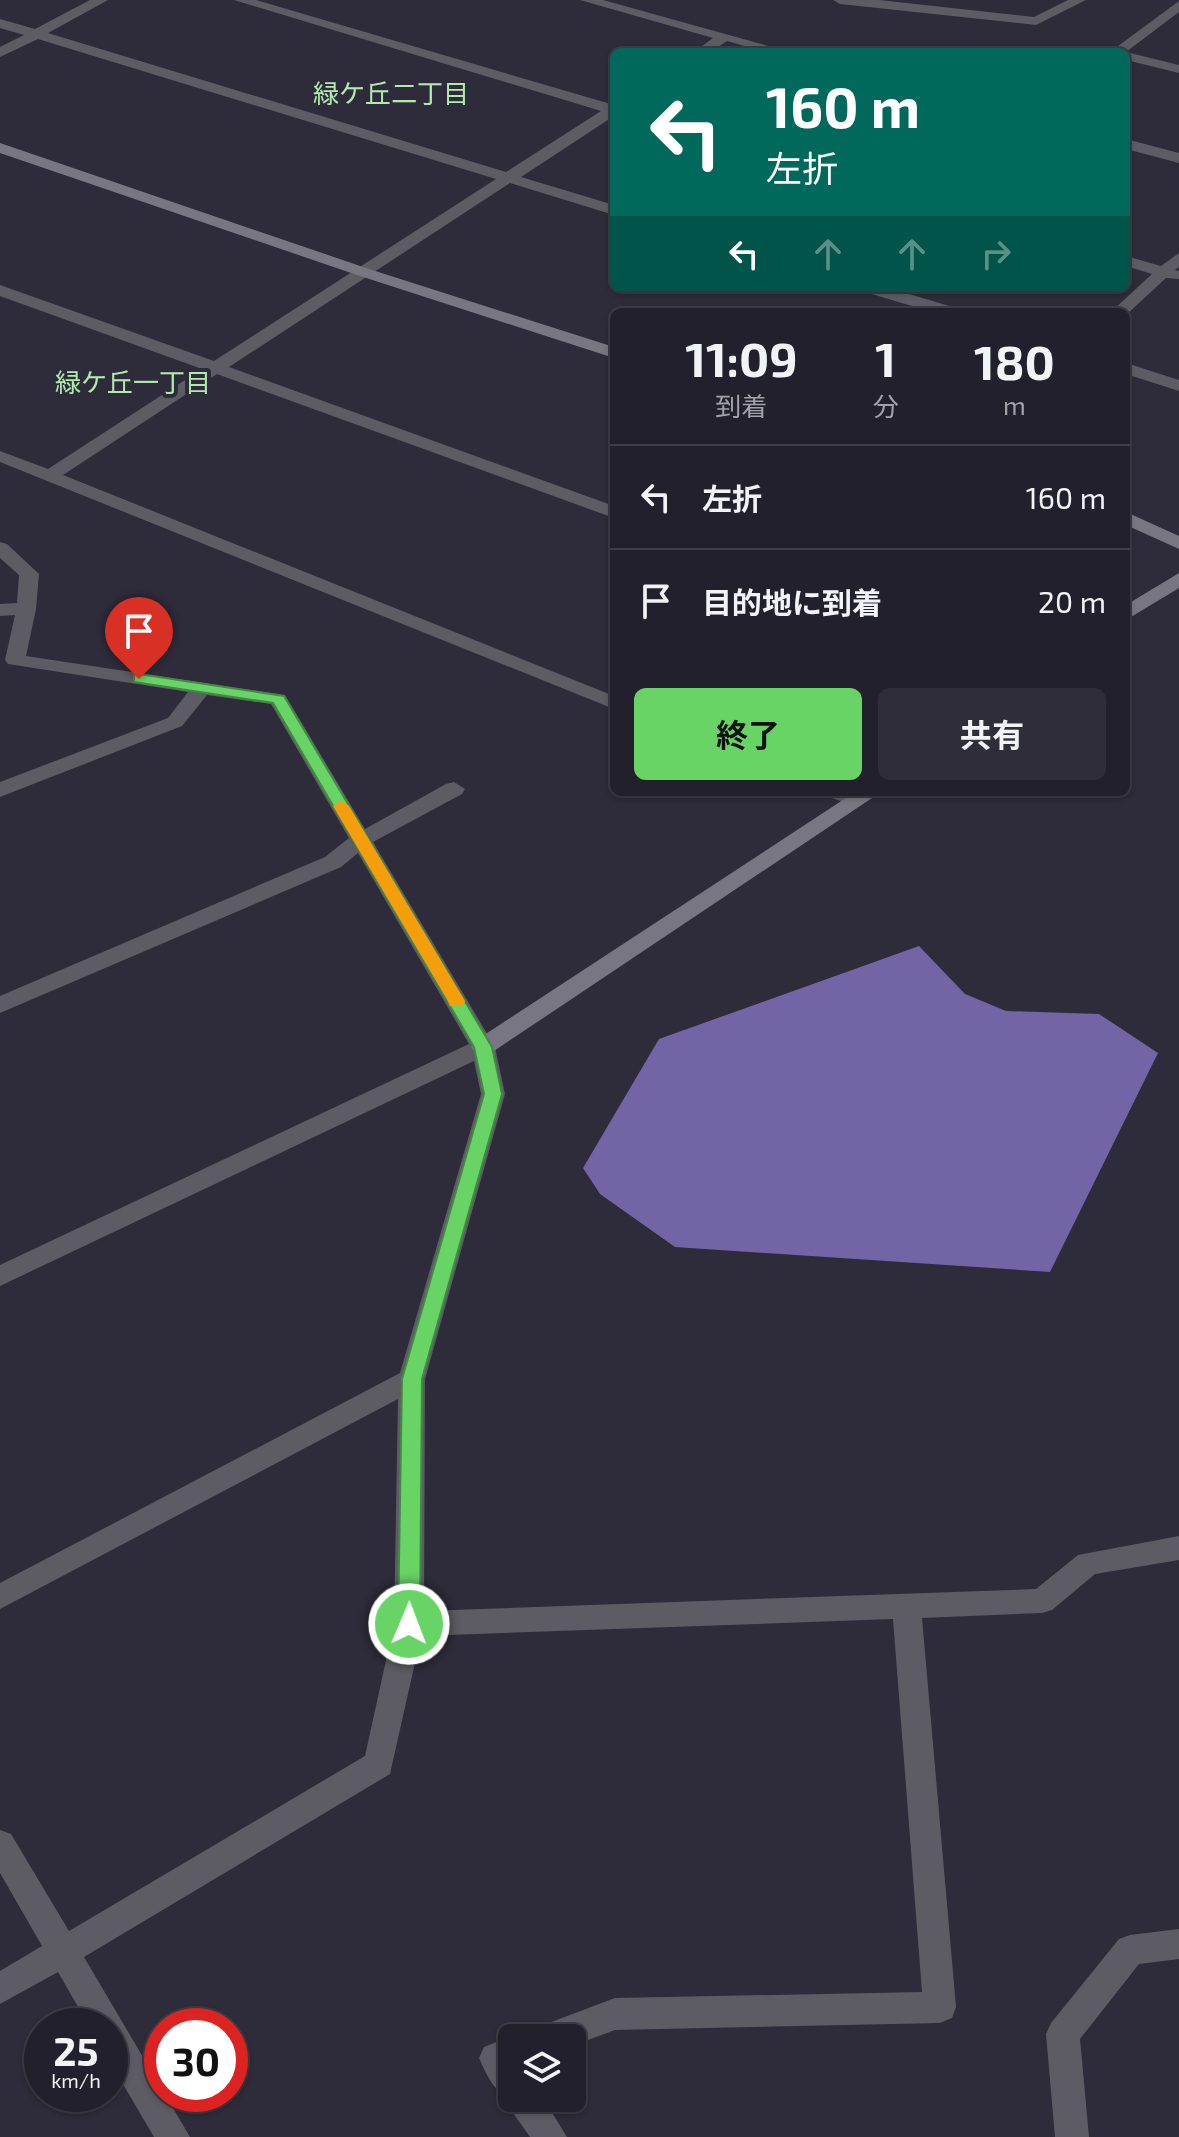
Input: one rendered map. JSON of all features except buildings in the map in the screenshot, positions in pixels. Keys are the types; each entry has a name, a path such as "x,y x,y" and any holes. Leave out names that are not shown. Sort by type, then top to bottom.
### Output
{"street":[{"path":"0,53 101,0"},
{"path":"241,0 610,108"},
{"path":"587,0 768,48"},
{"path":"840,0 1036,21 1079,0"},
{"path":"1122,48 1179,5"},
{"path":"0,23 610,209"},
{"path":"707,48 725,36"},
{"path":"1130,57 1179,69"},
{"path":"49,476 610,112"},
{"path":"1130,145 1179,158"},
{"path":"0,148 363,272 610,352"},
{"path":"1125,308 1172,274 1179,258"},
{"path":"1130,262 1172,274"},
{"path":"0,290 610,511"},
{"path":"884,292 937,308"},
{"path":"1130,369 1179,386"},
{"path":"0,456 610,701"},
{"path":"1130,520 1179,543"},
{"path":"0,548 29,574 26,609 15,660 278,699 483,1047 493,1094 412,1379 409,1624 379,1764 0,1989"},
{"path":"1130,611 1179,579"},
{"path":"0,610 26,609"},
{"path":"0,790 175,722 201,688"},
{"path":"0,1005 333,862 361,840 454,789"},
{"path":"0,1276 483,1047 854,796"},
{"path":"0,1597 412,1379"},
{"path":"409,1624 1042,1601 1088,1563 1179,1548"},
{"path":"586,2025 615,2014 940,2007 906,1605"},
{"path":"0,1844 97,2008"},
{"path":"1072,2137 1063,2034 1130,1950 1179,1944"},
{"path":"128,2060 173,2137"},
{"path":"533,2112 550,2137"}],"shaded area":[{"path":"919,946 965,994 1006,1011 1099,1014 1158,1053 1050,1272 675,1247 600,1194 583,1168 659,1039"}],"slow traffic":[{"path":"341,806 456,1001"}],"district":[{"name":"緑ケ丘二丁目","path":"391,94"},
{"name":"緑ケ丘一丁目","path":"133,383"}],"route":[{"path":"139,679 278,699 483,1047 493,1094 412,1379 409,1624"}]}
